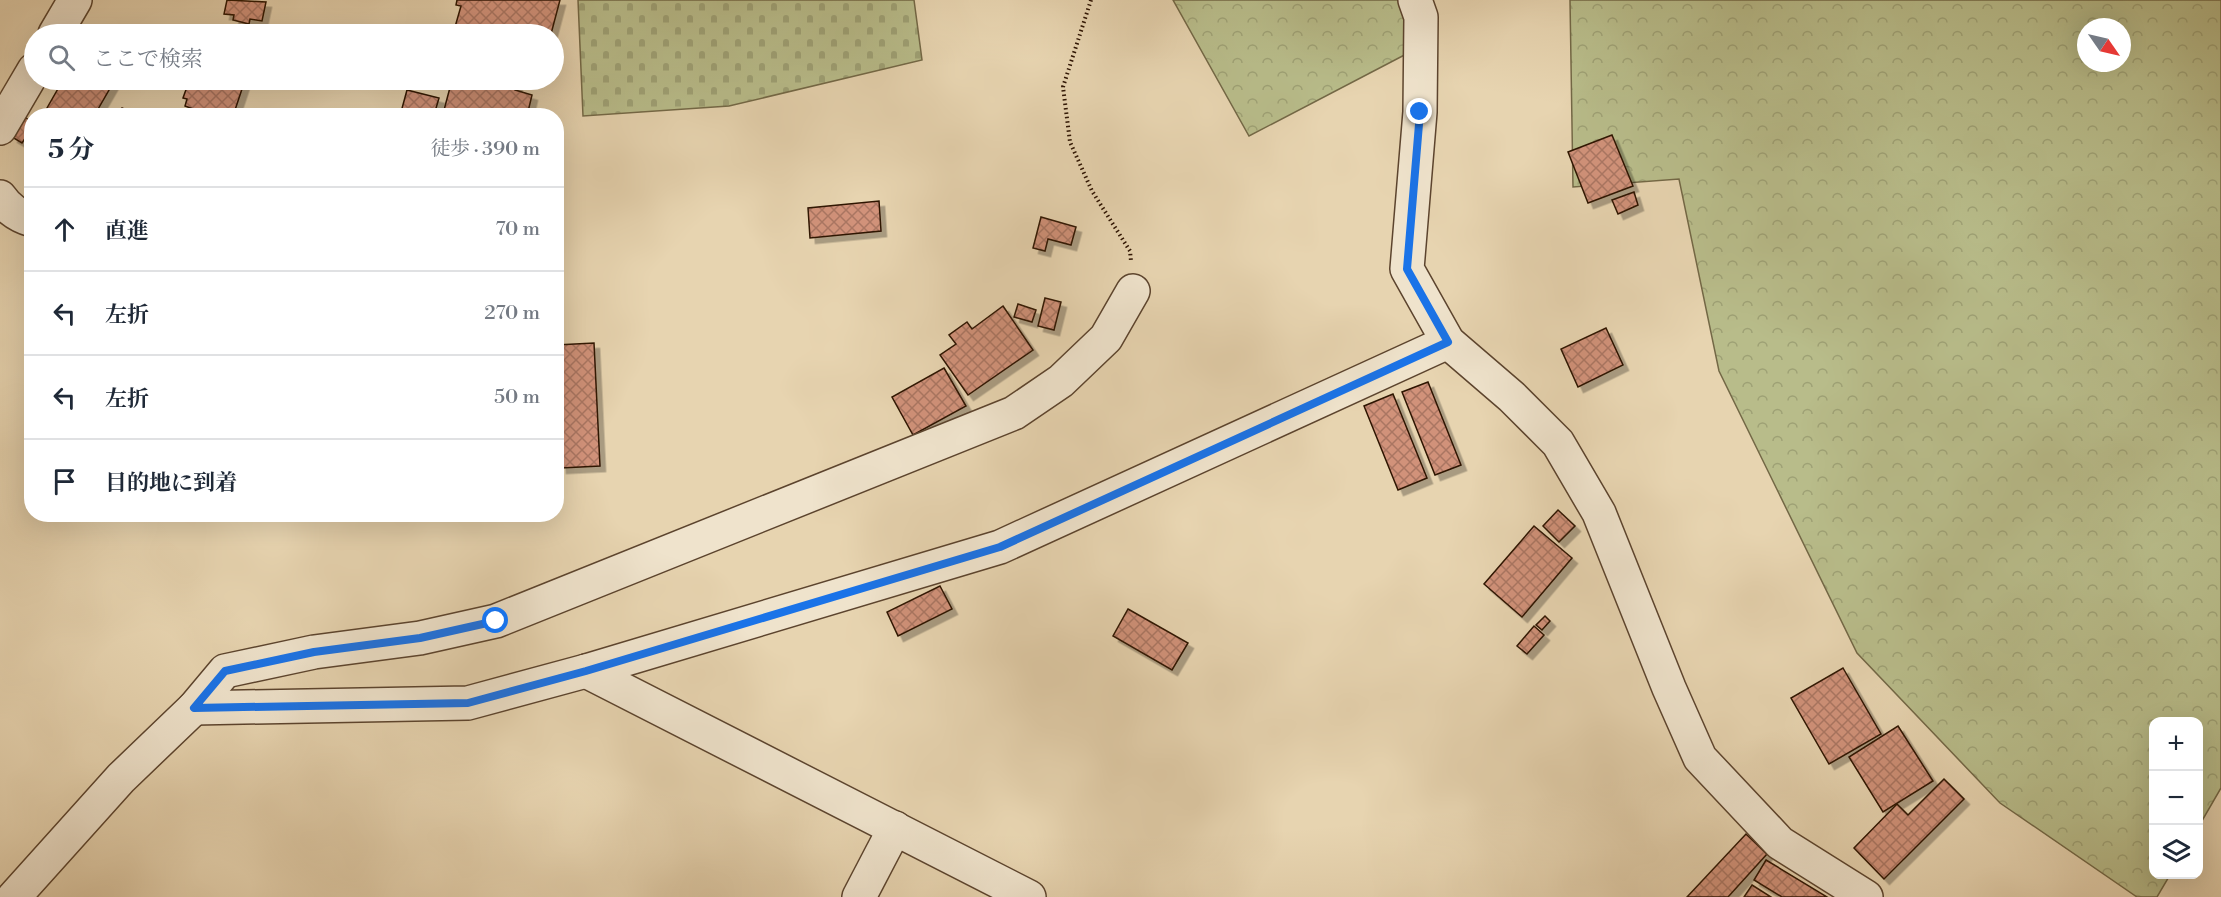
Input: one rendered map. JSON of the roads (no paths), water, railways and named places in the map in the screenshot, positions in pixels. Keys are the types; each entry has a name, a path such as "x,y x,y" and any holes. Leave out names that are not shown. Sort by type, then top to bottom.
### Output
{"street":[{"path":"61,24 75,0"},
{"path":"1415,0 1420,17 1420,112 1407,269 1448,342 1512,397 1558,443 1564,453 1599,513 1669,688 1700,758 1780,843 1866,897"},
{"path":"0,128 24,87"},
{"path":"0,197 7,206 24,218"},
{"path":"14,897 121,778 194,708 225,671 314,652 420,638 496,621 1014,412 1061,381 1106,338 1133,291"},
{"path":"194,708 468,703 586,671 1000,547 1448,342"},
{"path":"586,671 1029,897"},
{"path":"859,897 895,828"}]}
